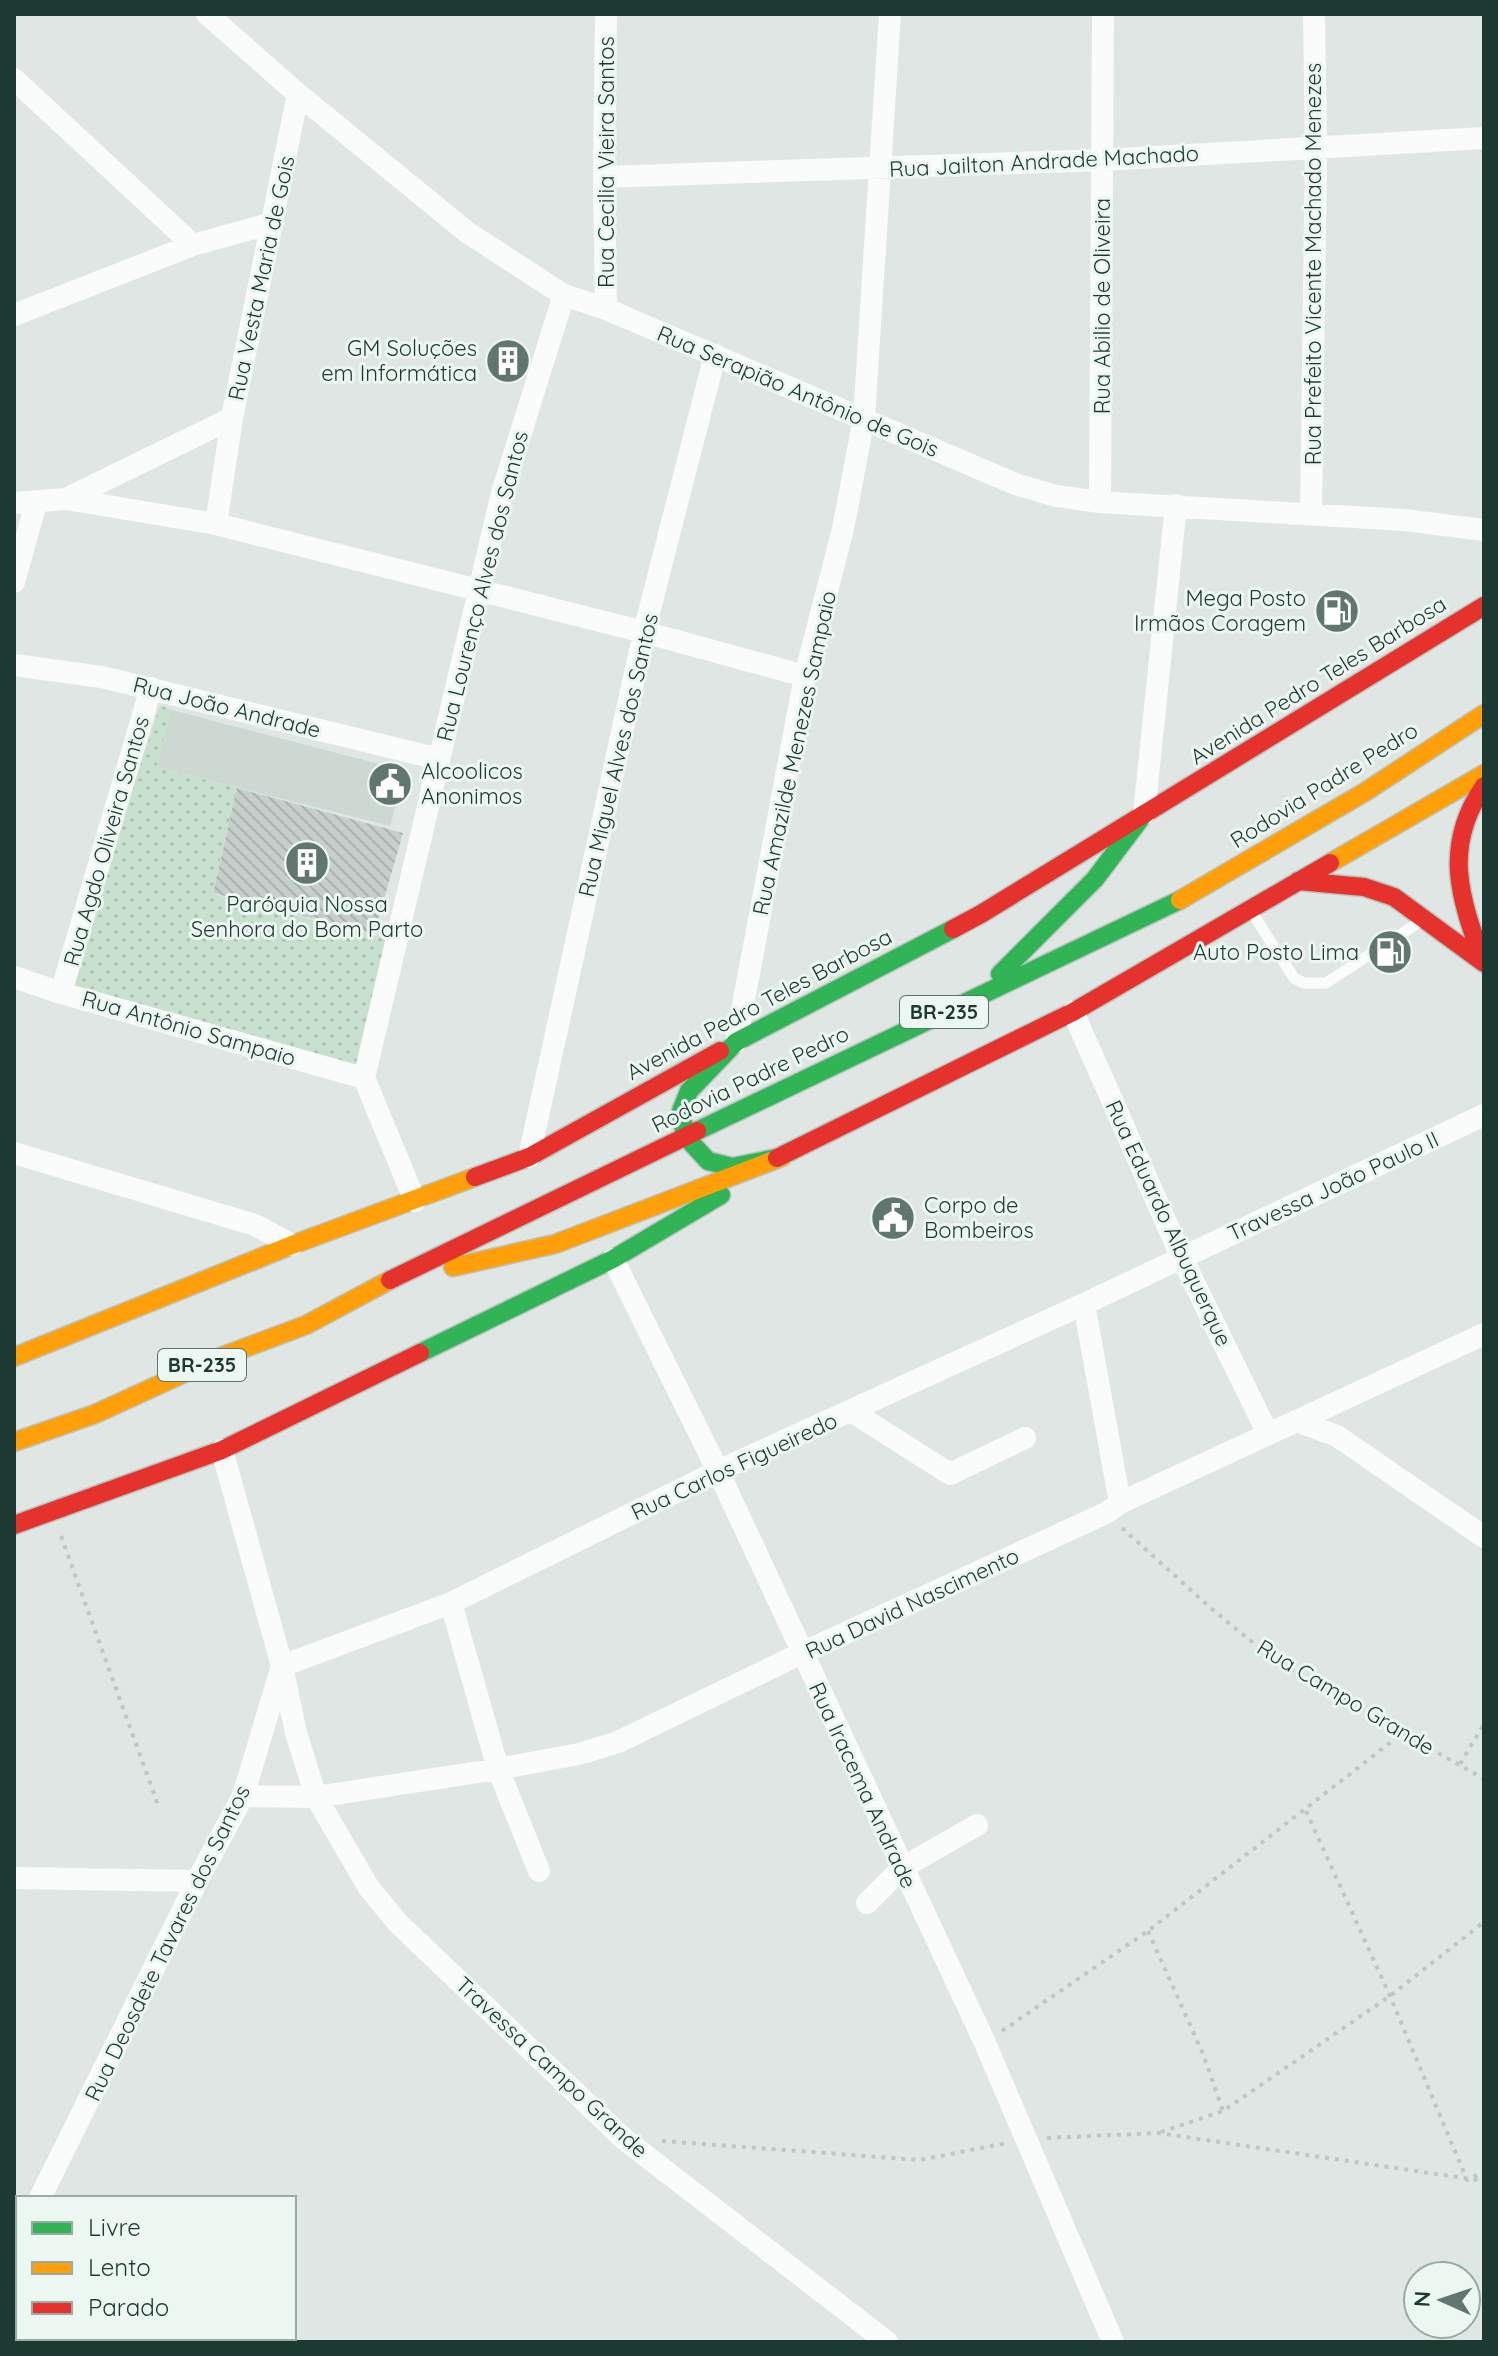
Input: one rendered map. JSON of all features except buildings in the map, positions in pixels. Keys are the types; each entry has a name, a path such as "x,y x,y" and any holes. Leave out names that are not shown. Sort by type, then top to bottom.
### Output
{"main road":[{"name":"Avenida Pedro Teles Barbosa","path":"14,1357 292,1245 529,1157 736,1042 981,914 1484,606"},
{"name":"Rodovia Padre Pedro","path":"14,1442 95,1414 215,1359 306,1325 685,1136 1192,894 1365,792 1484,714"},
{"path":"14,1525 222,1450 613,1259 782,1157 1073,1012 1484,774"},
{"path":"1483,962 1461,898 1460,836 1475,797 1484,786"},
{"path":"977,997 1076,900 1121,849 1144,814"},
{"path":"1298,881 1364,887 1394,897 1483,962"},
{"path":"736,1042 709,1066 689,1091 681,1111 685,1136 708,1161 732,1167 782,1157"},
{"path":"387,1282 555,1244 782,1157"}],"street":[{"name":"Rua Serapião Antônio de Gois","path":"207,14 298,94 468,233 564,295 606,309 1015,484 1056,496 1100,502 1404,520 1484,530"},
{"name":"Rua Cecilia Vieira Santos","path":"606,14 606,309"},
{"name":"Rua Amazilde Menezes Sampaio","path":"736,1042 805,676 843,529 864,418 890,14"},
{"name":"Rua Abilio de Oliveira","path":"1100,502 1103,14"},
{"name":"Rua Prefeito Vicente Machado Menezes","path":"1311,514 1316,147 1314,14"},
{"path":"14,79 193,245"},
{"name":"Rua Vesta Maria de Gois","path":"25,503 66,499 232,418 298,94"},
{"name":"Rua Jailton Andrade Machado","path":"604,177 1103,160 1484,138"},
{"path":"19,307 193,245 273,223"},
{"name":"Rua Lourenço Alves dos Santos","path":"364,1078 506,479 564,295"},
{"name":"Rua Miguel Alves dos Santos","path":"529,1157 644,632 715,355"},
{"path":"216,524 232,418"},
{"path":"66,499 216,524 805,676"},
{"path":"14,582 25,503"},
{"path":"1144,814 1176,505"},
{"name":"Rua João Andrade","path":"14,665 102,677 439,759"},
{"name":"Rua Agdo Oliveira Santos","path":"61,993 151,688"},
{"name":"Rua Antônio Sampaio","path":"14,977 364,1078"},
{"name":"Rua Eduardo Albuquerque","path":"1073,1012 1181,1256 1268,1434"},
{"path":"364,1078 415,1201"},
{"name":"Travessa João Paulo II","path":"1181,1256 1484,1115"},
{"path":"14,1153 255,1225 292,1245"},
{"name":"Rua Carlos Figueiredo","path":"282,1666 451,1603 718,1471 1084,1304 1181,1256"},
{"name":"Rua Iracema Andrade","path":"613,1259 718,1471 985,2043 1113,2342"},
{"path":"1084,1304 1113,1508"},
{"name":"Rua David Nascimento","path":"316,1797 498,1769 579,1754 618,1742 1484,1334"},
{"path":"851,1411 950,1474 1025,1438"},
{"path":"1296,1421 1337,1436 1484,1537"},
{"path":"222,1450 282,1666"},
{"path":"451,1603 498,1769 539,1871"},
{"name":"Rua Deosdete Tavares dos Santos","path":"41,2196 197,1881 243,1796 282,1666"},
{"name":"Travessa Campo Grande","path":"282,1666 296,1733 316,1797 369,1888 398,1923 612,2128 887,2342"},
{"path":"243,1796 316,1797"},
{"path":"867,1903 902,1868 977,1825"},
{"path":"14,1878 197,1881"}],"lane":[{"path":"1250,909 1294,978 1315,985 1326,983 1425,918"}],"path":[{"name":"Rua Campo Grande","path":"1113,1508 1213,1610 1273,1659 1484,1779"},
{"path":"53,1512 158,1805"},
{"path":"1460,1764 1484,1724"},
{"path":"985,2043 1148,1931 1404,1732"},
{"path":"1306,1811 1390,1996 1467,2180 1484,2172"},
{"path":"1158,2133 1223,2111 1390,1996 1484,1922"},
{"path":"1148,1931 1203,2054 1223,2111"}],"shaded area":[{"path":"172,710 406,771 390,826 156,767"}],"green space":[{"path":"160,705 172,710 156,767 237,788 212,894 387,939 360,1066 66,993"}],"traffic: fast":[{"path":"1000,974 1095,879 1144,814"},
{"path":"697,1131 1180,900"},
{"path":"777,1158 732,1167 708,1161 685,1136 681,1111 689,1091 736,1042 953,929"},
{"path":"420,1353 613,1259 721,1195"}],"traffic: slow":[{"path":"1180,900 1365,792 1484,714"},
{"path":"1330,863 1484,774"},
{"path":"453,1267 555,1244 782,1157"},
{"path":"14,1357 292,1245 475,1177"},
{"path":"14,1442 95,1414 215,1359 306,1325 390,1280"}],"traffic: jam":[{"path":"953,929 1484,606"},
{"path":"1483,961 1462,894 1459,852 1471,808 1484,786"},
{"path":"777,1158 1073,1012 1330,863"},
{"path":"1298,881 1364,887 1394,897 1484,963"},
{"path":"475,1177 529,1157 720,1051"},
{"path":"390,1280 697,1131"},
{"path":"14,1525 222,1450 420,1353"}],"place":[{"name":"GM Soluções em Informática","path":"508,361"},
{"name":"Mega Posto Irmãos Coragem","path":"1337,611"},
{"name":"Alcoolicos Anonimos","path":"390,784"},
{"name":"Paróquia Nossa Senhora do Bom Parto","path":"307,863"},
{"name":"Auto Posto Lima","path":"1390,952"},
{"name":"Corpo de Bombeiros","path":"893,1218"}]}
